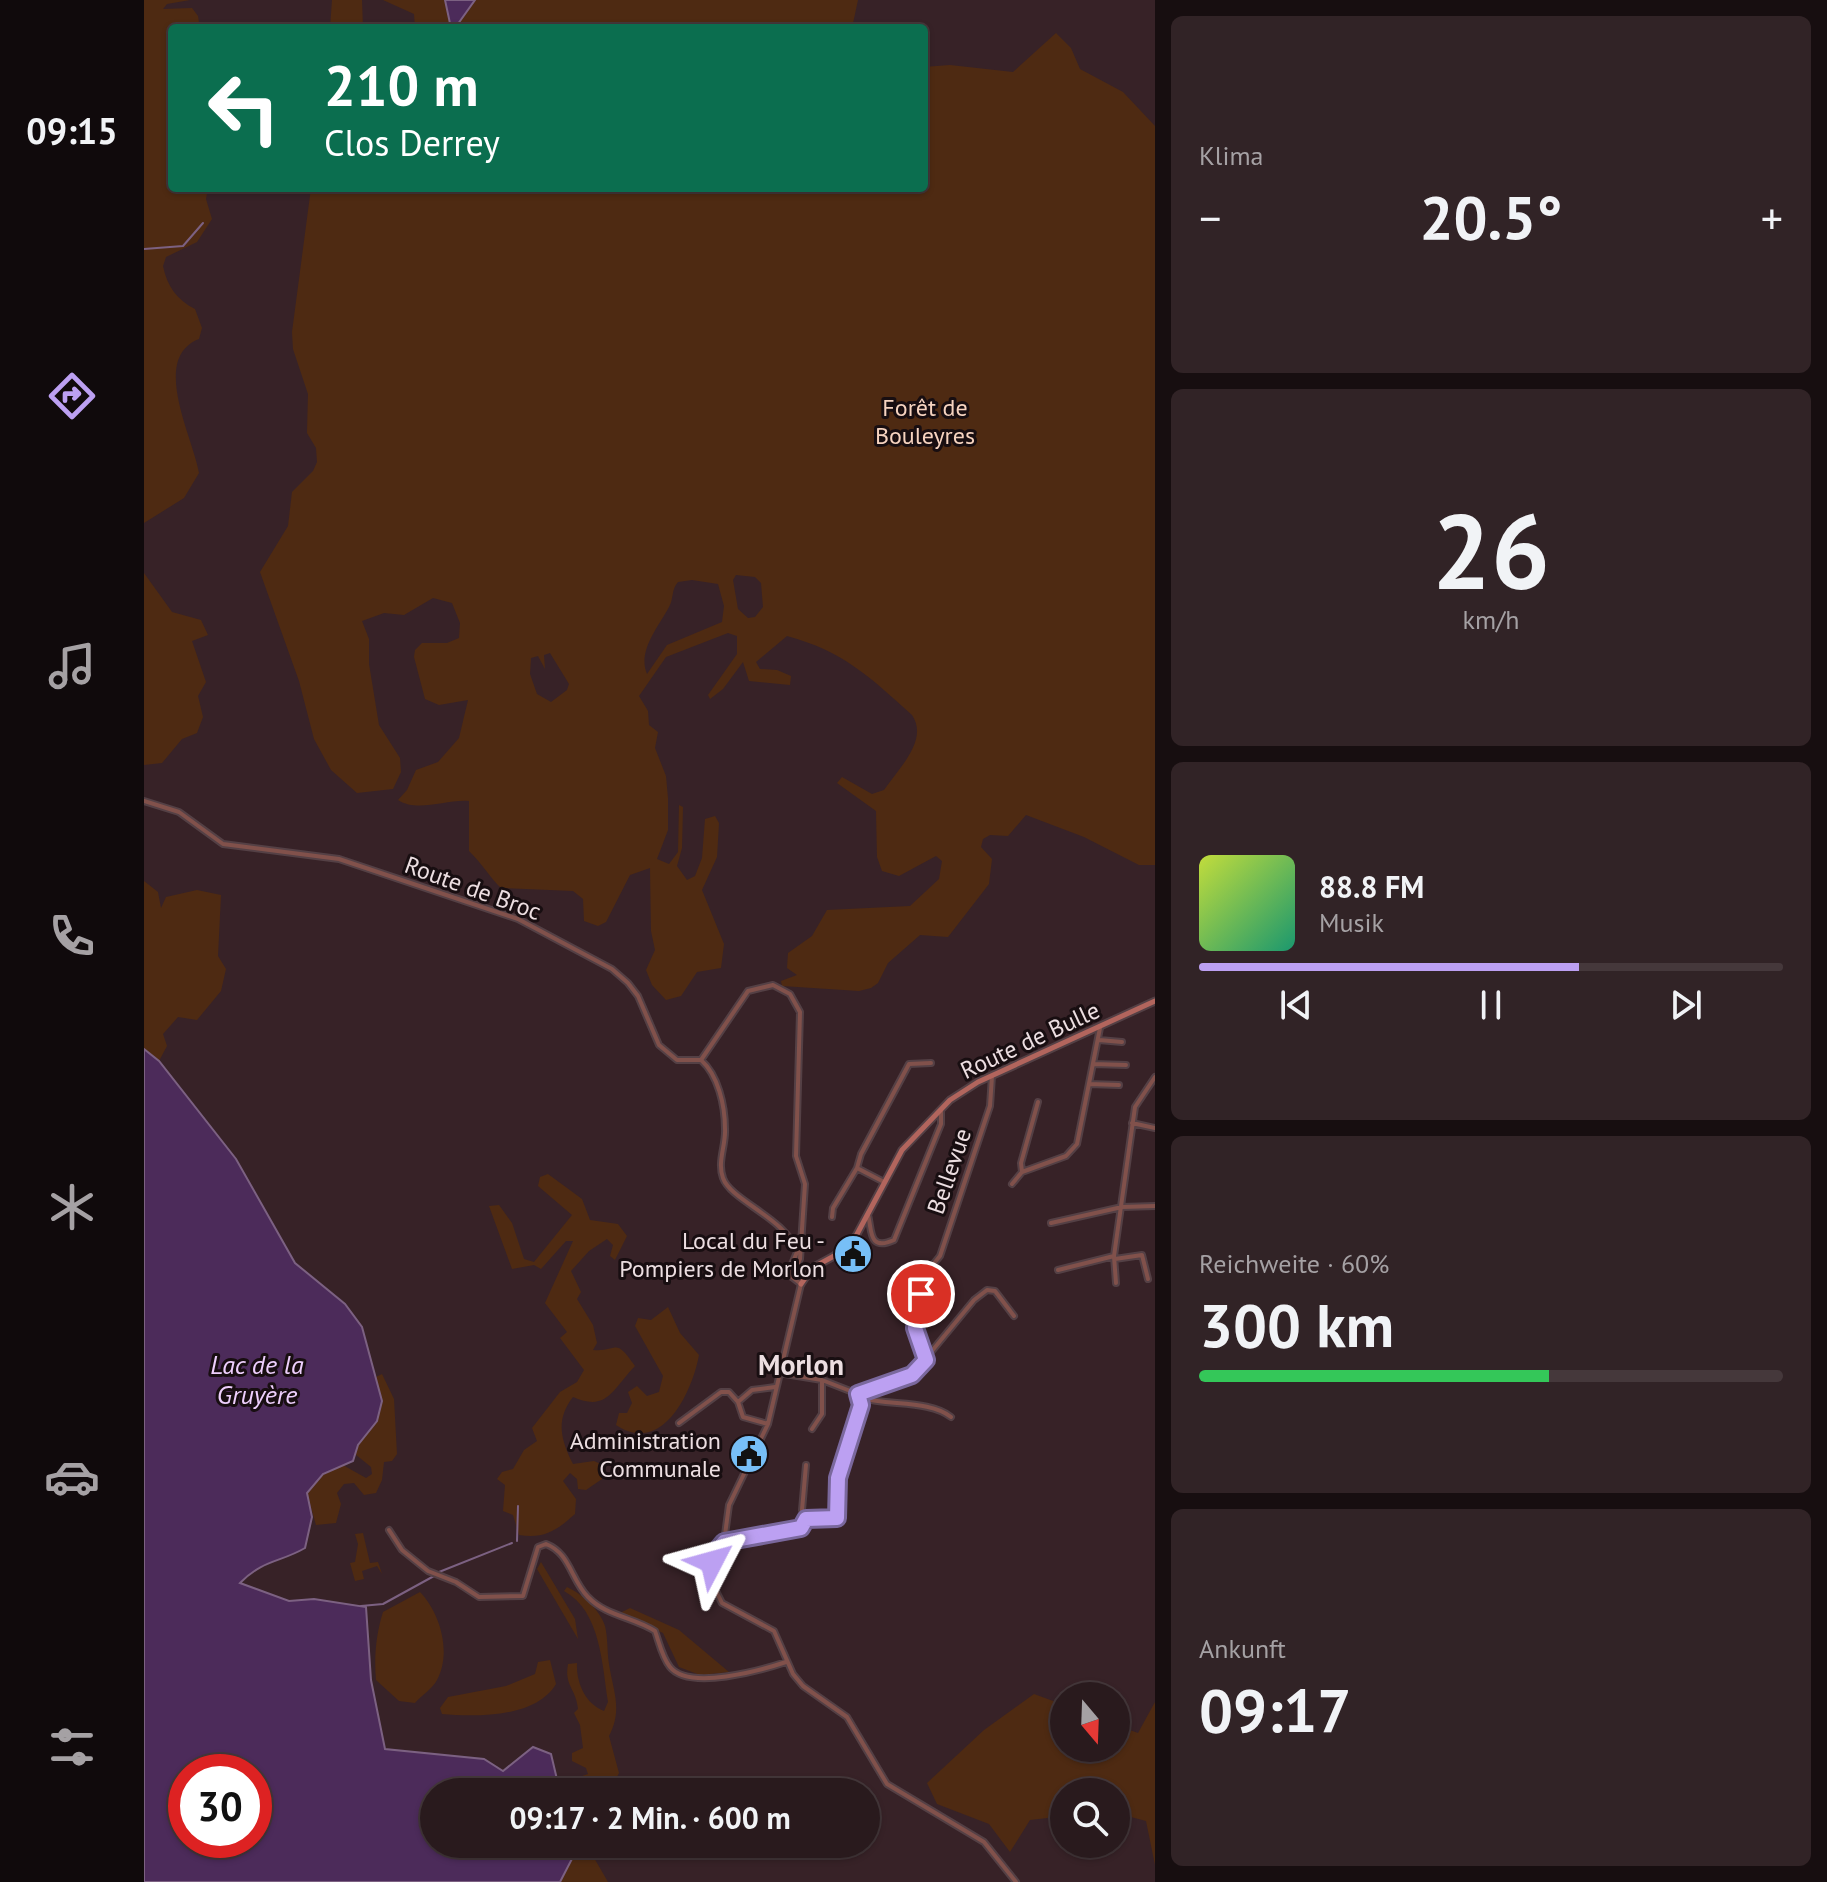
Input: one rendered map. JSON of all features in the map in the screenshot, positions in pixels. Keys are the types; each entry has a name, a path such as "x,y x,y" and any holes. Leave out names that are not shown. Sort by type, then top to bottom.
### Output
{"street":[{"name":"Route de Broc","path":"144,801 179,812 223,844 339,859 518,919 612,969 638,996 659,1045 668,1055 688,1062 701,1060"},
{"path":"792,1277 800,1259 805,1184 796,1156 800,1012 797,1002 784,989 773,985 748,991 701,1060 712,1070 719,1092 725,1128 723,1178 729,1189 758,1207 793,1242 797,1252 790,1269 792,1277 801,1284 768,1424 729,1505 724,1542 713,1555 711,1574 722,1603 774,1631 786,1662 803,1686 847,1717 887,1784 984,1842 1016,1882"},
{"name":"Route de Bulle","path":"801,1284 812,1268 850,1243 902,1150 941,1108 969,1087 1155,1001"},
{"path":"1012,1184 1022,1172 1066,1156 1077,1144 1100,1028"},
{"path":"1099,1040 1122,1042"},
{"path":"832,1217 833,1208 857,1168 909,1064 931,1063"},
{"path":"1092,1064 1126,1065"},
{"name":"Bellevue","path":"926,1273 940,1256 990,1106 992,1076"},
{"path":"1116,1283 1115,1258 1135,1107 1155,1077"},
{"path":"1089,1084 1119,1085"},
{"path":"1022,1172 1021,1163 1038,1102"},
{"path":"868,1214 867,1232 872,1239 881,1242 894,1240 941,1124 941,1108"},
{"path":"1132,1123 1155,1128"},
{"path":"857,1168 884,1182"},
{"path":"1051,1223 1122,1207 1155,1206"},
{"path":"1058,1270 1142,1255 1148,1279"},
{"path":"860,1396 912,1375 974,1300 987,1290 995,1291 1014,1316"},
{"path":"921,1291 915,1328 926,1360"},
{"path":"779,1373 822,1380 860,1396 896,1406 935,1408 951,1417"},
{"path":"812,1429 822,1414 822,1380"},
{"path":"738,1402 752,1390 775,1387"},
{"path":"679,1423 721,1392 729,1392 738,1402 743,1417 768,1424"},
{"path":"806,1519 837,1518 838,1478 860,1396"},
{"path":"806,1465 802,1510 806,1519"},
{"path":"724,1542 801,1528 806,1519"},
{"path":"389,1530 402,1550 428,1571 456,1582 479,1597 523,1596 538,1547 546,1544 554,1547 564,1556 580,1588 602,1610 655,1631 670,1667 679,1674 724,1677 786,1662"}],"green space":[{"path":"144,0 190,0 167,4 163,9 192,8 199,24 168,24 168,192 207,192 206,199 212,219 197,242 166,257 163,266 170,286 178,297 195,309 202,328 199,339 185,349 177,363 176,380 178,400 199,473 184,498 144,523"},
{"path":"332,0 362,0 363,24 330,24"},
{"path":"383,0 858,0 853,24 415,24 414,14"},
{"name":"Forêt de Bouleyres","path":"1056,33 1071,48 1080,69 1123,92 1155,126 1155,865 1139,865 1084,837 1026,815 1008,836 990,835 983,839 981,847 992,859 989,884 948,937 920,935 888,963 878,983 871,988 859,991 782,986 781,981 797,975 787,968 788,953 812,936 827,910 910,906 939,879 942,861 936,856 899,876 882,871 877,857 876,811 837,783 842,777 872,794 884,790 915,744 916,724 912,715 855,667 824,649 787,636 756,662 760,669 777,670 791,676 790,685 749,681 743,662 723,689 710,699 708,695 737,654 737,636 728,633 666,657 639,696 648,711 649,725 658,732 655,748 666,776 668,830 657,859 669,864 678,852 679,805 683,807 682,848 677,866 687,880 695,876 702,858 705,819 715,816 719,823 717,857 702,890 724,944 721,968 697,972 681,996 666,1000 652,985 646,970 655,950 651,931 650,868 630,875 606,922 598,926 584,921 583,899 573,891 501,888 469,851 469,801 423,806 398,800 407,790 416,770 438,762 459,738 468,700 439,705 425,699 414,657 415,650 422,643 447,643 459,638 460,623 452,603 433,598 404,615 384,613 362,621 369,639 369,664 379,725 400,758 401,772 393,789 357,793 331,770 314,739 299,681 260,572 288,526 292,492 313,471 317,462 316,448 307,433 308,394 293,349 292,332 310,192 928,192 928,67 950,65 1013,72","holes":["736,575 755,577 761,583 763,607 755,617 748,618 738,609 733,580","692,580 718,584 724,606 722,622 667,645 647,674 647,648 669,607 674,588 678,582","550,653 569,684 567,690 551,702 537,694 530,674 531,658 538,656 545,669 544,655"]},
{"path":"144,573 172,612 201,620 208,635 192,641 206,682 198,696 203,717 197,733 182,739 162,763 144,765"},
{"path":"144,881 158,892 161,908 166,897 197,890 221,895 218,956 226,969 221,991 197,1020 178,1017 163,1034 167,1046 159,1061 144,1049"},
{"path":"548,1174 582,1199 590,1220 618,1224 627,1236 615,1260 610,1256 613,1245 607,1239 589,1251 571,1271 581,1292 577,1299 593,1325 597,1343 593,1350 619,1348 635,1366 608,1396 594,1402 573,1397 567,1405 562,1430 573,1464 594,1461 605,1466 602,1479 586,1490 578,1489 577,1479 570,1473 563,1481 576,1499 575,1514 550,1532 528,1536 519,1535 513,1515 503,1511 505,1485 497,1479 502,1472 513,1469 524,1450 537,1441 532,1428 560,1392 577,1382 584,1370 560,1338 567,1332 545,1303 573,1241 566,1241 541,1269 534,1265 512,1269 489,1206 499,1205 512,1223 524,1259 534,1262 572,1215 538,1186 540,1177"},
{"path":"668,1307 680,1333 699,1355 695,1370 682,1402 672,1416 661,1426 647,1432 632,1432 616,1425 619,1413 627,1413 632,1403 628,1392 637,1386 647,1396 659,1392 663,1376 635,1326 638,1318 651,1320"},
{"path":"382,1374 394,1399 397,1454 392,1461 384,1462 382,1480 376,1493 364,1495 354,1483 344,1484 337,1493 341,1504 336,1523 316,1525 307,1493 323,1475 341,1464 366,1478 372,1474 371,1467 355,1454 378,1413 379,1394 374,1378"},
{"path":"363,1533 370,1563 378,1562 382,1574 377,1566 362,1571 364,1579 355,1581 350,1563 355,1562 358,1544 355,1534"},
{"path":"541,1562 575,1619 578,1639 537,1569"},
{"path":"567,1587 584,1598 603,1620 616,1708 609,1736 619,1773 616,1778 576,1778 588,1774 586,1768 572,1761 572,1753 583,1748 580,1725 574,1713 578,1709 568,1677 568,1664 577,1663 580,1685 597,1708 604,1711 608,1702 593,1625 576,1600 564,1591"},
{"path":"420,1592 433,1611 442,1633 443,1657 435,1683 415,1703 399,1701 376,1680 375,1654 383,1612"},
{"path":"630,1608 679,1630 729,1672 700,1675 679,1667 663,1633 620,1613"},
{"path":"550,1660 556,1684 535,1703 488,1715 442,1714 440,1708 448,1697 506,1686 535,1674 538,1662"},
{"path":"1034,1694 1050,1700 1050,1762 1130,1762 1130,1730 1138,1733 1155,1702 1155,1865 1146,1821 1130,1817 1130,1778 1050,1778 1050,1818 1030,1820 1010,1852 989,1824 937,1804 927,1783 984,1730"},
{"path":"570,1858 594,1858 608,1882 560,1882"}],"water":[{"path":"445,0 475,0 458,24 450,24"},
{"name":"Lac de la Gruyère","path":"144,1049 159,1061 236,1159 295,1263 345,1304 362,1327 382,1401 377,1421 358,1445 353,1461 323,1474 307,1493 312,1517 305,1548 264,1565 240,1583 289,1601 314,1599 366,1607 371,1680 385,1749 484,1759 503,1771 533,1747 551,1754 557,1778 420,1778 420,1858 572,1858 560,1882 144,1882"}],"waterway":[{"path":"144,249 183,246 203,223"},
{"path":"517,1541 518,1506"},
{"path":"439,1572 512,1543"},
{"path":"361,1606 383,1604 434,1576"}],"place":[{"name":"Local du Feu - Pompiers de Morlon","path":"853,1254"},
{"name":"Administration Communale","path":"749,1454"}],"district":[{"name":"Morlon","path":"801,1364"}],"route":[{"path":"712,1562 713,1555 724,1542 801,1528 806,1519 837,1518 838,1478 861,1405 862,1398 858,1394 901,1381 912,1375 926,1360 918,1345 915,1328 921,1294"}]}
